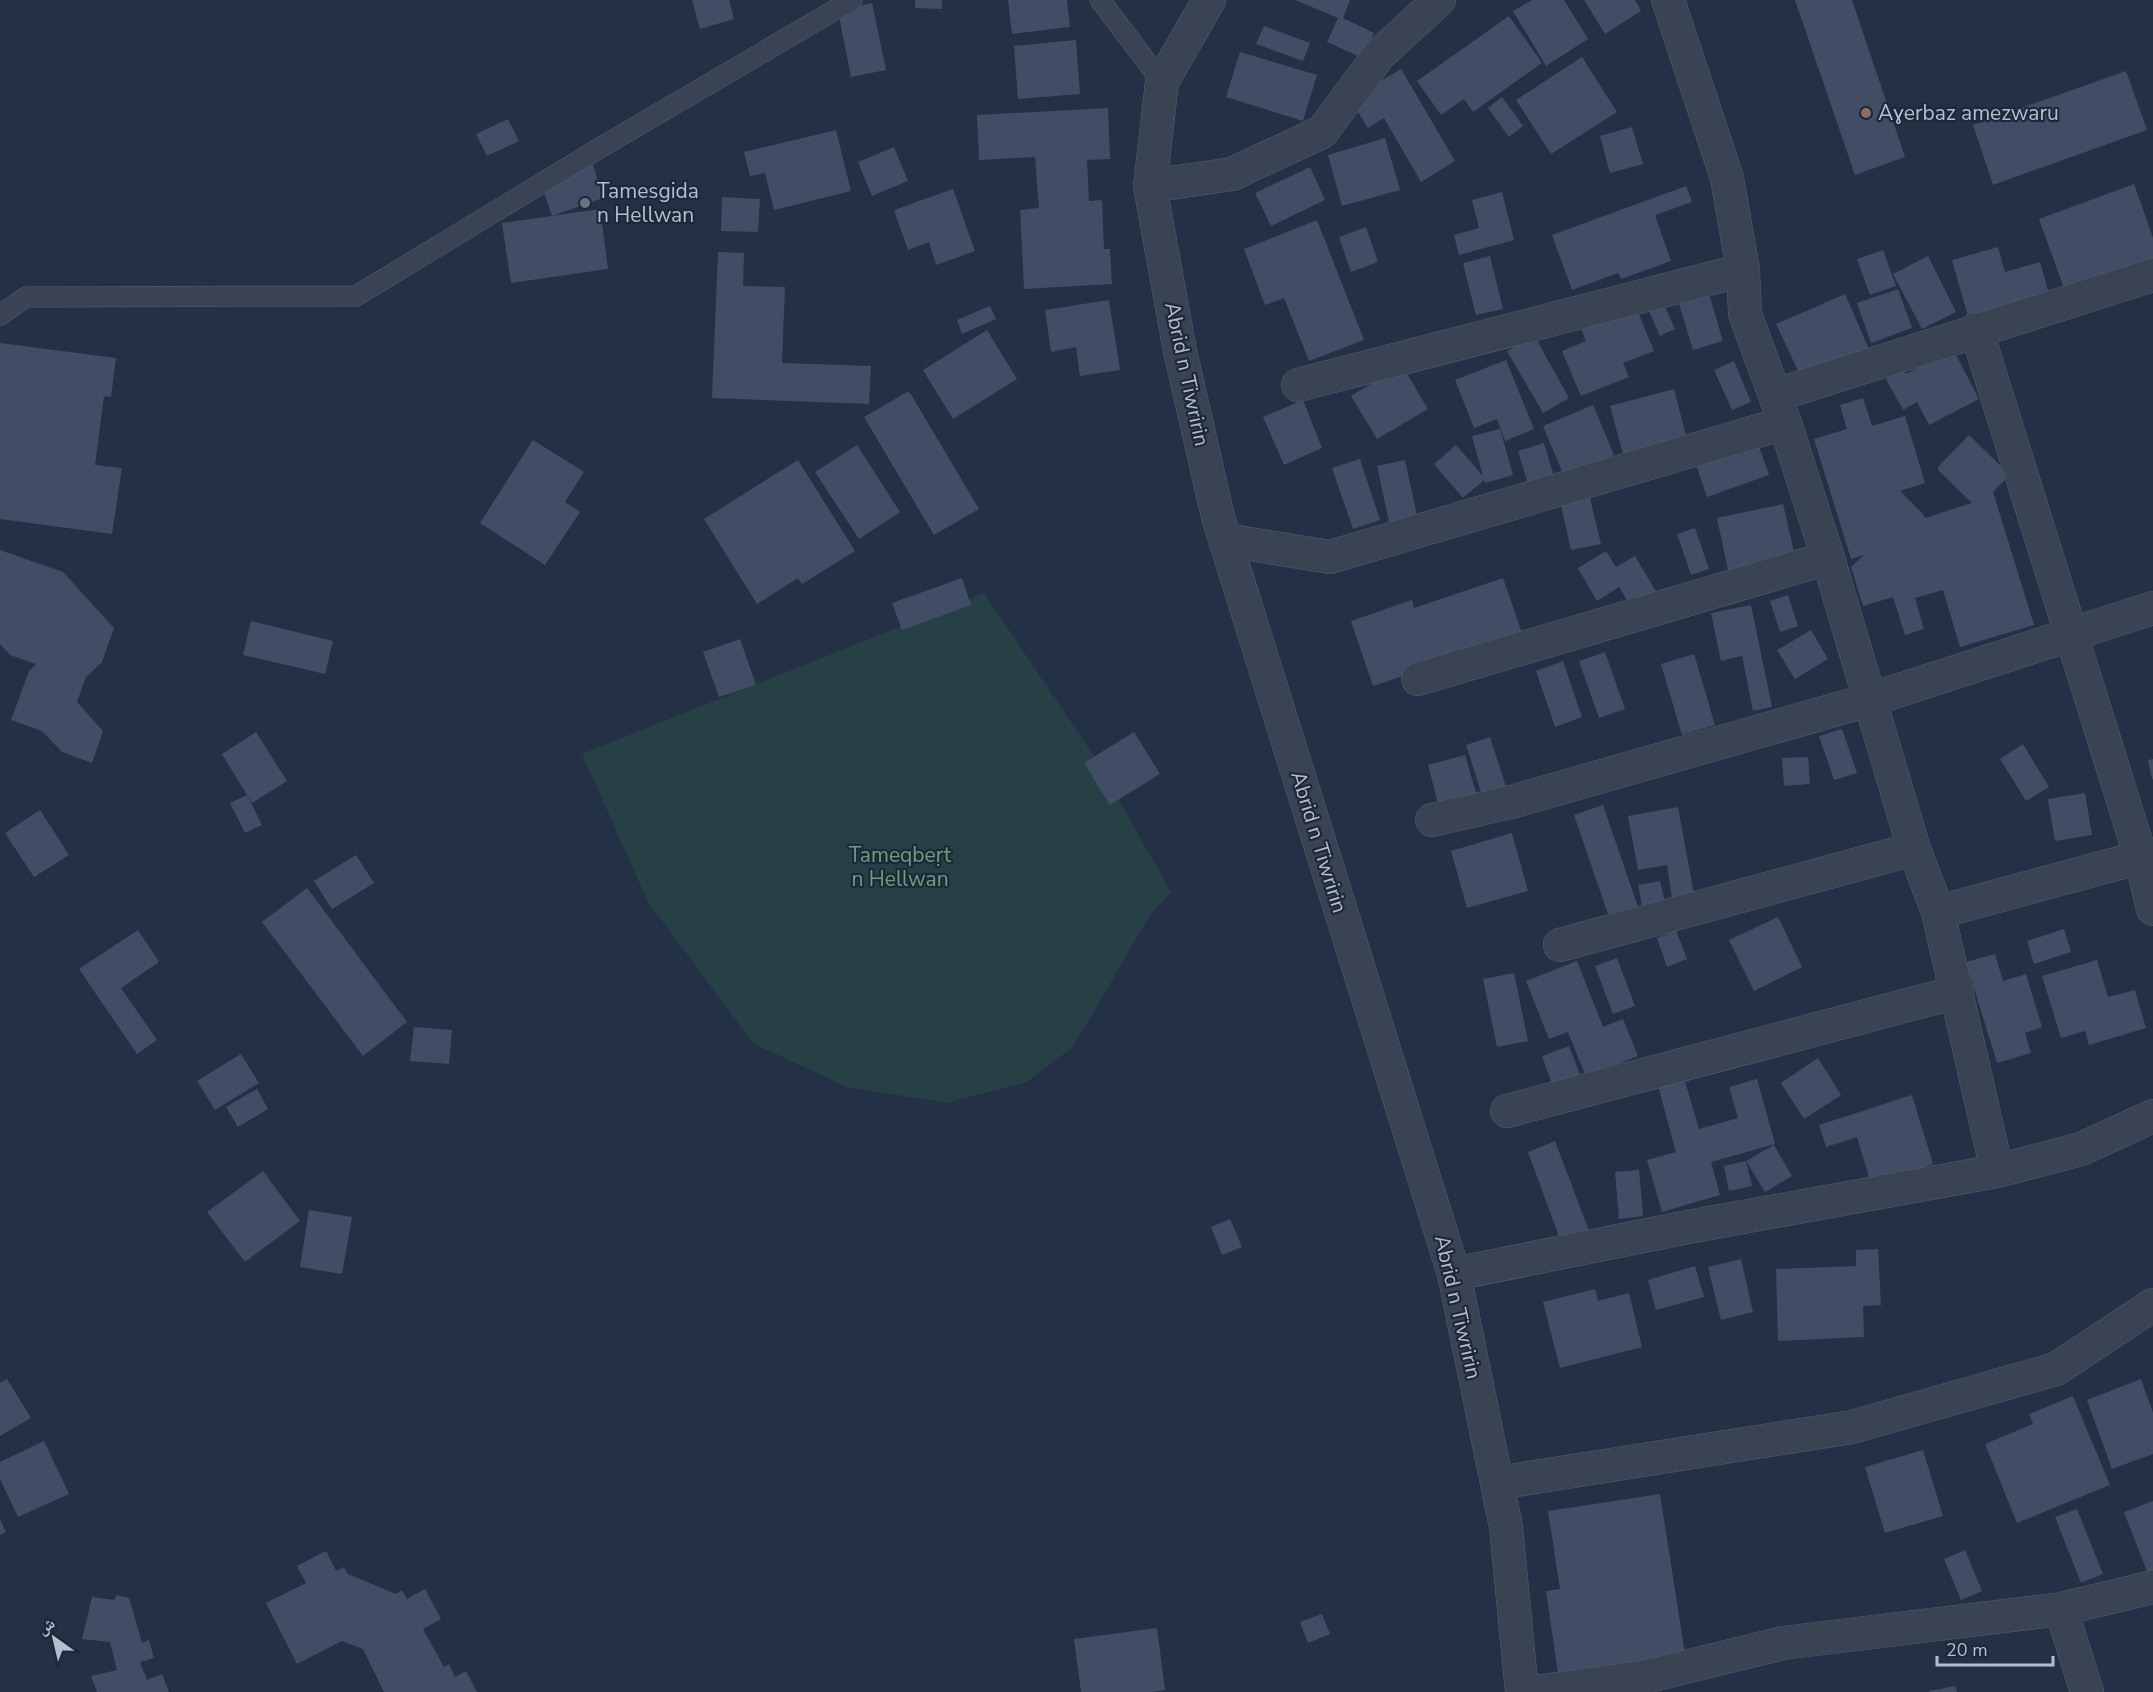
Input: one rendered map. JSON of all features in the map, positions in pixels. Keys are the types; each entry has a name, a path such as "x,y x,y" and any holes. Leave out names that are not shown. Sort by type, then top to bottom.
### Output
{"street":[{"name":"Abrid n Tiwririn","path":"1209,0 1162,82 1150,186 1180,351 1218,518 1454,1274 1506,1527 1522,1692"},
{"path":"1150,186 1232,174 1322,132 1379,55 1439,0"},
{"path":"1668,0 1727,178 1743,270 1745,314 1780,409 1828,558 1914,849 1938,912 1997,1171"},
{"path":"1298,386 1743,270"},
{"path":"1225,540 1330,557 1780,409 1976,329 2153,275"},
{"path":"1976,329 2073,635 2147,856 2153,909"},
{"path":"1418,679 1828,558"},
{"path":"1432,820 1515,801 1869,700 2153,608"},
{"path":"1560,945 1914,849"},
{"path":"1938,912 2147,856"},
{"path":"1507,1111 1957,992"},
{"path":"1454,1274 1688,1227 1997,1171 2081,1149 2153,1116"},
{"path":"1497,1483 1852,1427 2056,1369 2153,1305"},
{"path":"1534,1692 1645,1677 1782,1644 2061,1609 2153,1587"},
{"path":"2061,1609 2087,1692"}],"lane":[{"path":"0,315 26,297 357,296 598,149 852,0"},
{"path":"1100,0 1162,82"}],"green space":[{"name":"Tameqbeṛt n Hellwan","path":"984,593 1092,753 1171,892 1149,917 1073,1047 1027,1082 947,1103 847,1087 754,1044 648,902 582,754"}],"building":[{"path":"692,0 729,0 734,19 700,29"},
{"path":"915,0 942,0 942,9 915,8"},
{"path":"1008,0 1067,0 1070,27 1012,34"},
{"path":"1295,0 1350,0 1343,18 1374,33 1362,58 1327,42 1338,18"},
{"path":"1532,0 1564,0 1588,39 1546,66 1513,11"},
{"path":"1584,0 1635,0 1641,11 1605,34"},
{"path":"1795,0 1852,0 1905,157 1855,175"},
{"path":"872,3 886,70 851,77 838,11"},
{"path":"1509,16 1542,63 1473,112 1464,99 1441,115 1417,81"},
{"path":"1264,26 1310,43 1303,61 1256,44"},
{"path":"1076,40 1080,94 1018,99 1014,46"},
{"path":"1240,52 1317,75 1303,121 1226,97"},
{"path":"1582,57 1617,112 1551,154 1516,100"},
{"path":"1401,69 1455,161 1421,182 1384,118 1368,128 1350,99"},
{"path":"2126,71 2147,130 1993,185 1973,125"},
{"path":"1502,97 1523,126 1509,137 1488,108"},
{"path":"1108,108 1110,159 1087,160 1089,201 1102,200 1104,249 1110,249 1112,284 1024,289 1020,210 1039,208 1035,157 979,160 977,115"},
{"path":"508,119 519,141 487,156 476,134"},
{"path":"1632,127 1643,164 1610,173 1600,136"},
{"path":"836,130 851,191 774,210 765,173 750,176 744,152"},
{"path":"1385,138 1400,190 1342,206 1328,155"},
{"path":"894,147 908,181 872,196 858,162"},
{"path":"593,165 603,198 552,216 541,183"},
{"path":"1310,167 1325,200 1271,226 1255,193"},
{"path":"2134,184 2153,238 2153,260 2065,291 2039,219"},
{"path":"1686,186 1692,202 1655,215 1671,261 1621,279 1618,273 1572,290 1552,235"},
{"path":"953,189 975,251 936,265 929,242 908,250 894,210"},
{"path":"1502,192 1514,240 1459,255 1454,235 1479,228 1472,200"},
{"path":"722,197 760,199 758,232 721,231"},
{"path":"600,209 608,269 511,283 502,223"},
{"path":"1317,220 1364,340 1309,361 1284,298 1265,305 1244,249"},
{"path":"1366,227 1378,262 1351,272 1339,237"},
{"path":"1998,247 2005,272 2040,262 2050,297 1969,320 1952,260"},
{"path":"1883,250 1896,286 1870,295 1857,259"},
{"path":"718,252 744,253 743,286 785,287 782,363 871,366 869,404 712,398"},
{"path":"1490,256 1503,309 1476,315 1463,263"},
{"path":"1928,256 1956,312 1922,329 1893,274"},
{"path":"1898,289 1912,328 1871,343 1857,303"},
{"path":"1709,294 1723,341 1693,350 1679,304"},
{"path":"1845,294 1869,349 1802,379 1776,324"},
{"path":"1109,300 1120,370 1080,376 1076,347 1051,352 1045,310"},
{"path":"1662,300 1675,329 1660,336 1647,307"},
{"path":"1635,305 1654,351 1623,363 1629,377 1581,396 1562,351 1586,341 1581,328"},
{"path":"990,306 996,319 962,334 957,320"},
{"path":"987,330 1017,379 953,419 923,370"},
{"path":"1534,335 1569,398 1543,413 1507,351"},
{"path":"0,343 116,358 111,397 104,396 95,465 122,468 112,534 0,519"},
{"path":"1953,349 1979,399 1929,425 1917,402 1903,410 1886,379 1904,369 1906,374"},
{"path":"1506,360 1534,429 1505,441 1497,419 1474,428 1455,380"},
{"path":"1734,361 1751,402 1732,410 1714,370"},
{"path":"1402,365 1428,409 1377,439 1351,396"},
{"path":"1674,389 1689,448 1626,465 1610,406"},
{"path":"909,391 979,509 934,535 864,417"},
{"path":"1863,398 1872,426 1905,416 1925,483 1900,491 1925,518 1972,503 1939,471 1938,467 1969,435 2010,475 1993,492 2034,625 1960,647 1943,590 1915,598 1924,629 1905,635 1893,597 1863,606 1851,567 1864,555 1851,559 1814,439 1847,429 1840,405"},
{"path":"1303,400 1322,448 1284,465 1263,417"},
{"path":"1593,405 1614,455 1564,476 1543,426"},
{"path":"1500,429 1513,475 1485,483 1484,480 1463,498 1434,464 1456,445 1483,476 1472,436"},
{"path":"1756,438 1769,475 1707,497 1694,459"},
{"path":"533,440 584,472 565,502 580,512 545,565 480,523"},
{"path":"1544,443 1554,477 1528,484 1518,451"},
{"path":"857,445 900,512 859,539 815,472"},
{"path":"1360,459 1380,520 1353,529 1332,468"},
{"path":"798,460 855,551 802,584 798,578 757,604 704,519"},
{"path":"1405,460 1417,516 1389,522 1377,466"},
{"path":"1590,498 1601,544 1571,550 1561,505"},
{"path":"1783,504 1797,565 1730,580 1717,518"},
{"path":"1695,528 1709,569 1691,575 1677,534"},
{"path":"0,550 63,572 114,628 102,662 86,677 77,702 103,731 92,763 62,752 42,731 11,720 29,671 36,664 10,655 0,644"},
{"path":"1606,551 1616,567 1635,556 1658,595 1633,610 1619,587 1597,601 1578,568"},
{"path":"962,578 971,605 902,630 892,603"},
{"path":"1503,578 1523,636 1373,686 1351,621 1412,600 1414,608"},
{"path":"1788,595 1798,626 1780,632 1770,601"},
{"path":"1751,605 1772,707 1753,711 1742,656 1721,661 1711,613"},
{"path":"251,621 333,641 325,674 243,655"},
{"path":"1811,630 1828,659 1795,679 1777,650"},
{"path":"740,639 756,685 719,697 703,652"},
{"path":"1605,652 1625,709 1599,718 1579,661"},
{"path":"1694,654 1715,725 1682,735 1661,664"},
{"path":"1563,661 1582,717 1555,727 1536,671"},
{"path":"1842,729 1857,773 1834,780 1819,736"},
{"path":"256,732 287,781 252,803 222,754"},
{"path":"1134,732 1160,774 1110,805 1084,763"},
{"path":"1490,737 1507,790 1483,798 1466,745"},
{"path":"2023,744 2049,787 2026,801 2000,759"},
{"path":"1465,755 1477,796 1439,807 1428,765"},
{"path":"1808,757 1810,784 1784,786 1782,758"},
{"path":"2153,759 2153,779 2152,779 2148,760"},
{"path":"2085,793 2092,835 2055,841 2048,799"},
{"path":"247,795 262,825 245,833 230,803"},
{"path":"1603,805 1638,907 1609,917 1574,815"},
{"path":"1678,807 1694,894 1672,898 1667,865 1638,870 1628,816"},
{"path":"40,810 69,855 34,877 5,833"},
{"path":"1512,833 1528,891 1467,908 1451,851"},
{"path":"356,855 374,883 332,909 314,881"},
{"path":"1660,881 1667,910 1644,916 1638,885"},
{"path":"307,888 407,1022 363,1056 262,922"},
{"path":"1778,917 1802,967 1754,991 1729,940"},
{"path":"2064,929 2071,952 2034,964 2027,941"},
{"path":"138,930 159,962 121,988 157,1040 137,1054 79,969"},
{"path":"1676,930 1687,959 1667,967 1657,938"},
{"path":"1995,954 2003,981 2026,974 2042,1027 2025,1033 2031,1053 1997,1063 1966,962"},
{"path":"1617,958 1635,1006 1613,1014 1595,966"},
{"path":"2097,960 2108,997 2135,990 2146,1028 2089,1045 2085,1031 2061,1038 2042,976"},
{"path":"1577,961 1603,1027 1623,1019 1638,1056 1586,1077 1568,1032 1549,1039 1526,981"},
{"path":"1514,973 1528,1041 1497,1047 1483,979"},
{"path":"414,1027 452,1030 449,1064 410,1061"},
{"path":"1569,1046 1582,1080 1554,1090 1542,1056"},
{"path":"241,1054 259,1083 215,1110 197,1081"},
{"path":"1818,1058 1841,1095 1804,1119 1781,1083"},
{"path":"1684,1078 1699,1129 1738,1118 1729,1087 1757,1079 1775,1144 1711,1162 1720,1195 1662,1212 1647,1160 1676,1152 1658,1086"},
{"path":"257,1089 268,1109 238,1127 226,1107"},
{"path":"1912,1095 1933,1164 1871,1184 1857,1137 1826,1147 1819,1125"},
{"path":"1555,1141 1589,1231 1561,1242 1528,1152"},
{"path":"1774,1145 1792,1176 1765,1192 1746,1161"},
{"path":"1746,1161 1752,1186 1729,1191 1724,1166"},
{"path":"1639,1170 1643,1216 1619,1219 1615,1172"},
{"path":"263,1171 300,1221 245,1262 207,1212"},
{"path":"309,1210 352,1217 342,1274 300,1267"},
{"path":"1230,1219 1242,1247 1222,1255 1211,1227"},
{"path":"1878,1249 1881,1305 1863,1306 1864,1337 1778,1341 1776,1269 1856,1266 1856,1250"},
{"path":"1741,1259 1753,1312 1721,1320 1708,1267"},
{"path":"1695,1266 1704,1297 1656,1310 1648,1280"},
{"path":"1595,1289 1598,1301 1629,1293 1642,1347 1560,1368 1543,1302"},
{"path":"7,1379 31,1418 0,1436 0,1383"},
{"path":"2141,1379 2153,1413 2153,1454 2112,1469 2087,1400"},
{"path":"2073,1396 2110,1485 2017,1523 1985,1444 2033,1424 2029,1414"},
{"path":"44,1441 69,1494 18,1517 0,1479 0,1462"},
{"path":"1923,1450 1943,1516 1885,1533 1865,1467"},
{"path":"1660,1494 1685,1654 1558,1674 1546,1591 1560,1589 1548,1511"},
{"path":"2153,1501 2153,1578 2150,1579 2124,1512"},
{"path":"2077,1509 2103,1574 2081,1583 2055,1517"},
{"path":"0,1519 6,1532 0,1535"},
{"path":"1965,1550 1982,1591 1961,1600 1944,1559"},
{"path":"326,1551 336,1571 344,1567 348,1574 396,1594 402,1590 407,1599 425,1589 441,1619 423,1629 444,1667 449,1664 455,1677 466,1671 477,1692 384,1692 363,1649 342,1641 297,1664 266,1603 306,1583 297,1566"},
{"path":"117,1595 129,1598 142,1643 149,1640 154,1658 140,1662 147,1680 162,1674 169,1692 97,1692 91,1676 117,1670 110,1642 82,1639 92,1597 114,1600"},
{"path":"1322,1614 1330,1634 1308,1643 1300,1622"},
{"path":"1157,1628 1165,1690 1081,1692 1074,1639"},
{"path":"1955,1686 1957,1692 1929,1692 1929,1691"}],"place":[{"name":"Aɣerbaz amezwaru","path":"1866,113"},
{"name":"Tamesgida n Hellwan","path":"585,203"}]}
